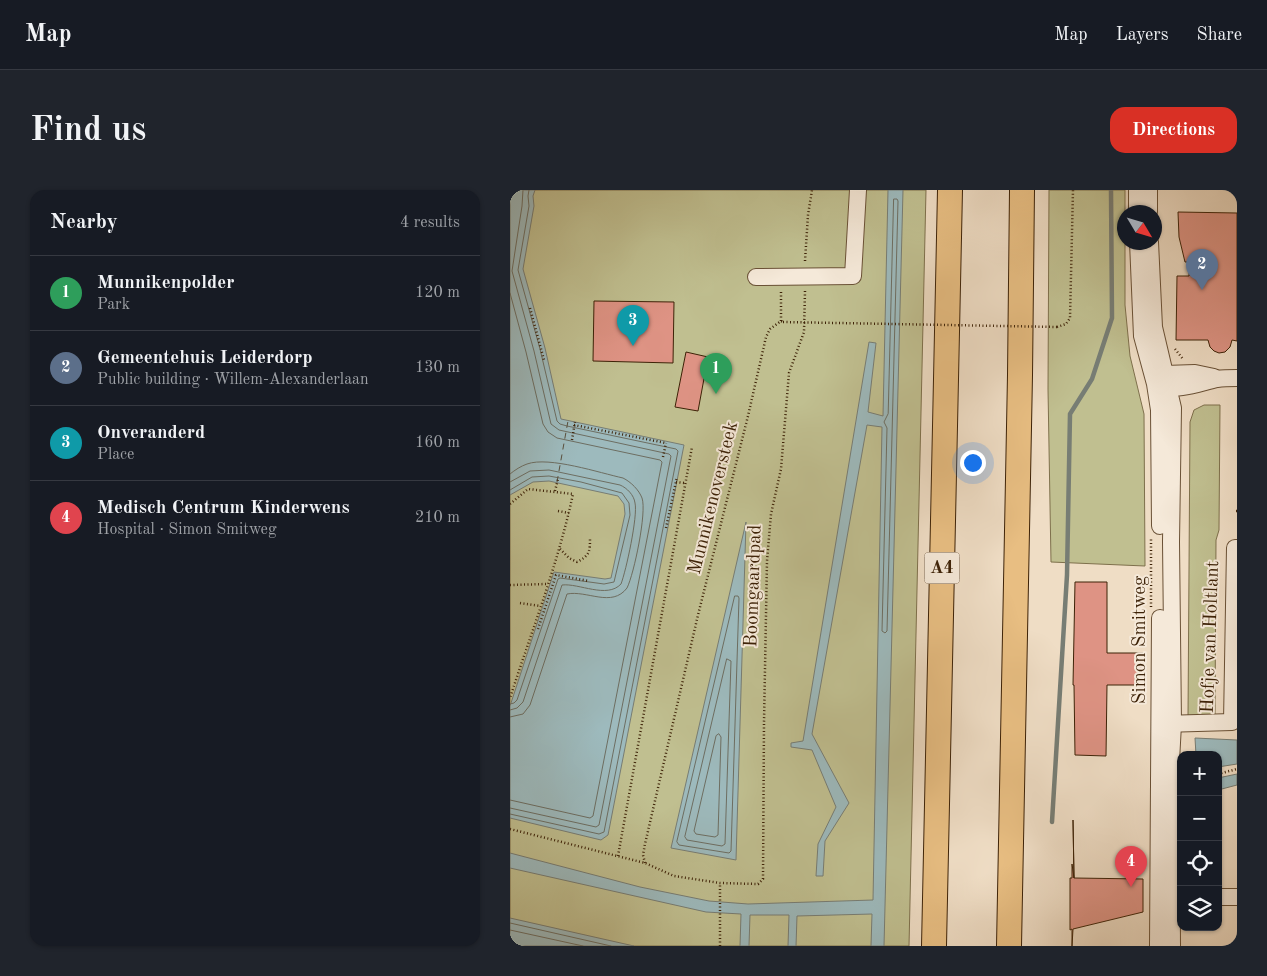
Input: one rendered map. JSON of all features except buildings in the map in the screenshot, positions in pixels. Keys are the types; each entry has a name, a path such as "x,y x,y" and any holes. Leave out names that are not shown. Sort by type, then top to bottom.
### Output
{"highway":[{"name":"A4","path":"934,946 950,190"},
{"path":"1009,946 1022,190"}],"street":[{"path":"756,277 853,276 858,190"},
{"path":"1137,190 1137,205"},
{"path":"1148,190 1149,205"},
{"path":"1138,250 1142,336 1163,382"},
{"path":"1150,250 1154,327 1163,382"},
{"path":"1163,382 1187,386 1220,379 1237,378"},
{"name":"Simon Smitweg","path":"1163,382 1159,410 1161,566 1172,724 1170,896 1172,946"},
{"name":"Hofje van Holtlant","path":"1172,724 1232,722 1235,548 1237,548"},
{"name":"Simon Smitweg","path":"1158,946 1170,896"},
{"path":"1222,897 1237,897"}],"path":[{"name":"Boomgaardpad","path":"720,883 758,884 763,879 764,872 764,714 767,562 770,524 781,469 789,373 804,332 804,277 808,215 812,190"},
{"path":"781,297 782,321 1057,327 1066,324 1070,318 1073,190"},
{"path":"530,308 543,348 544,360"},
{"name":"Munnikenoversteek","path":"645,864 643,855 647,834 764,345 770,329 782,321"},
{"path":"572,440 574,424 666,443 663,457"},
{"path":"618,856 692,447"},
{"path":"666,528 677,477"},
{"path":"554,491 558,479"},
{"path":"676,482 685,483"},
{"path":"510,504 528,488 573,494 560,549 510,698"},
{"path":"558,512 569,513"},
{"path":"560,549 568,558 577,562 586,558 590,551 590,537"},
{"path":"538,629 556,575 589,582"},
{"path":"510,585 547,584"},
{"path":"520,603 540,606"},
{"path":"1222,773 1237,769"},
{"path":"510,829 618,856 645,864 674,876 720,883 720,946"}],"shaded area":[{"path":"510,190 926,190 909,946 510,946"},
{"path":"1049,190 1125,190 1125,205 1117,205 1117,250 1125,250 1125,305 1130,356 1144,414 1145,566 1051,562 1048,389"},
{"path":"1204,405 1220,405 1219,530 1216,540 1215,717 1188,717 1190,422 1194,410"}],"water":[{"path":"510,190 535,190 523,269 545,348 561,419 684,445 608,835 601,840 510,818 510,706 554,572 605,579 611,578 625,514 624,504 618,496 549,481 533,482 510,495"},
{"path":"888,190 903,190 884,946 871,946 872,914 797,916 796,946 788,946 789,915 750,915 749,946 740,946 741,914 706,912 510,868 510,853 640,887 709,901 748,904 873,900 882,427 867,425 812,734 849,803 825,841 823,876 816,876 818,844 836,807 812,750 791,747 791,743 803,741 869,342 876,343 868,412 883,416"},
{"path":"746,522 736,860 671,848"},
{"path":"1195,738 1237,740 1237,764 1222,766 1222,751 1196,751"},
{"path":"1237,774 1237,785 1222,789 1222,777"},
{"path":"510,918 634,946 510,946"}],"waterway":[{"path":"1052,822 1067,575 1070,414 1092,379 1112,318 1111,190"}],"ferry route":[{"path":"557,482 568,421"}],"place":[{"name":"Gemeentehuis Leiderdorp","path":"1202,290"},
{"name":"Onveranderd","path":"633,346"},
{"name":"Munnikenpolder","path":"716,394"},
{"name":"Medisch Centrum Kinderwens","path":"1131,887"}]}
